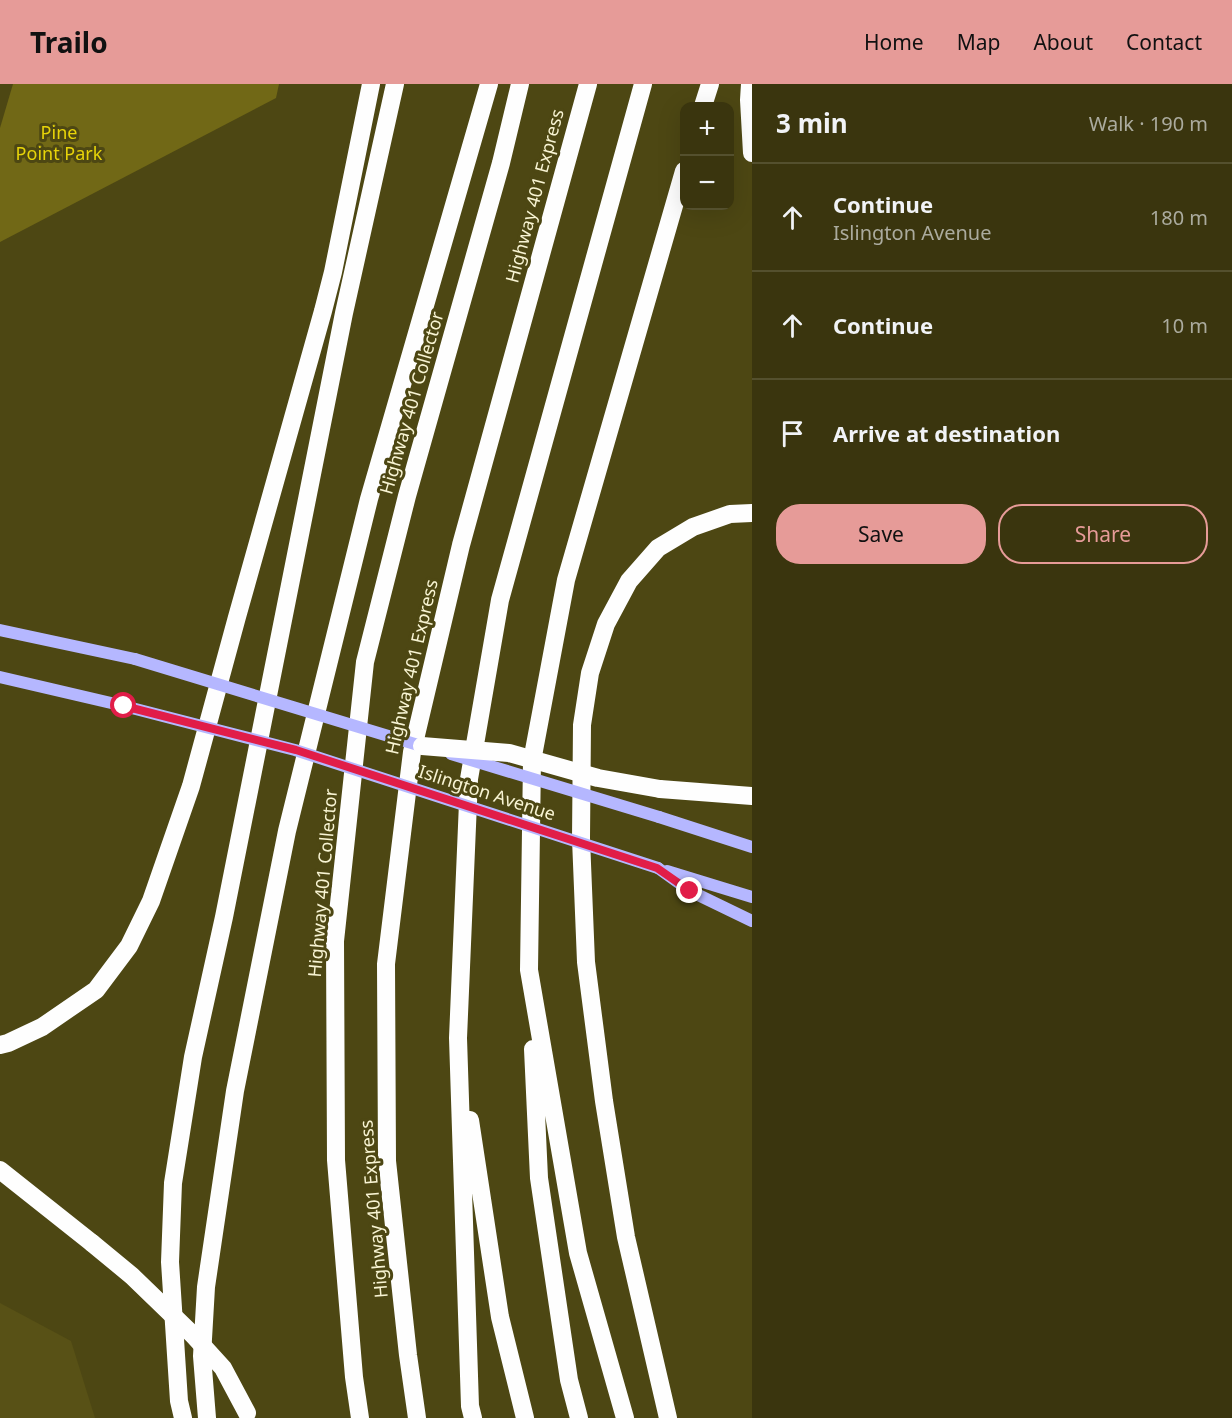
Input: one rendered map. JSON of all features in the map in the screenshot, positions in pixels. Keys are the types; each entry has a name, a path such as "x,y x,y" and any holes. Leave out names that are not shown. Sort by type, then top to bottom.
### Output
{"highway":[{"path":"333,272 371,84"},
{"path":"0,1045 42,1027 96,990 129,946 151,901 191,786 333,272 395,84"},
{"path":"183,1418 179,1401 170,1262 173,1183 192,1057 229,894 344,313 395,84"},
{"path":"207,1418 202,1356 206,1287 235,1091 287,831 369,499 489,84"},
{"name":"Highway 401 Collector","path":"360,1418 354,1377 336,1160 335,941 365,662 407,496 501,163 520,84"},
{"name":"Highway 401 Express","path":"417,1418 408,1355 387,1150 386,964 411,764 461,545 588,84"},
{"path":"473,1418 470,1406 458,1038 469,779 500,600 644,84"},
{"path":"704,102 710,84"},
{"path":"750,84 752,153"},
{"path":"579,1418 569,1380 539,1178 529,970 532,761 566,580 680,185"},
{"path":"668,1418 626,1237 604,1101 586,962 581,839 582,725 590,673 606,624 629,581 658,548 693,527 730,514 752,513"},
{"path":"422,746 509,753 598,778 660,789 752,796"},
{"path":"529,970 578,1253 625,1418"},
{"path":"458,1038 500,1317 525,1418"},
{"path":"0,1170 132,1276 193,1335 223,1368 249,1415"}],"main road":[{"name":"Islington Avenue","path":"0,630 135,659 752,848"},
{"name":"Islington Avenue","path":"0,677 296,750 752,897"},
{"path":"657,868 690,891 752,921"}],"shaded area":[{"path":"0,1303 71,1341 95,1418 0,1418"}],"green space":[{"name":"Pine Point Park","path":"13,84 279,84 276,98 0,242 0,128"}],"route":[{"path":"124,706 296,750 657,868 690,891"}]}
